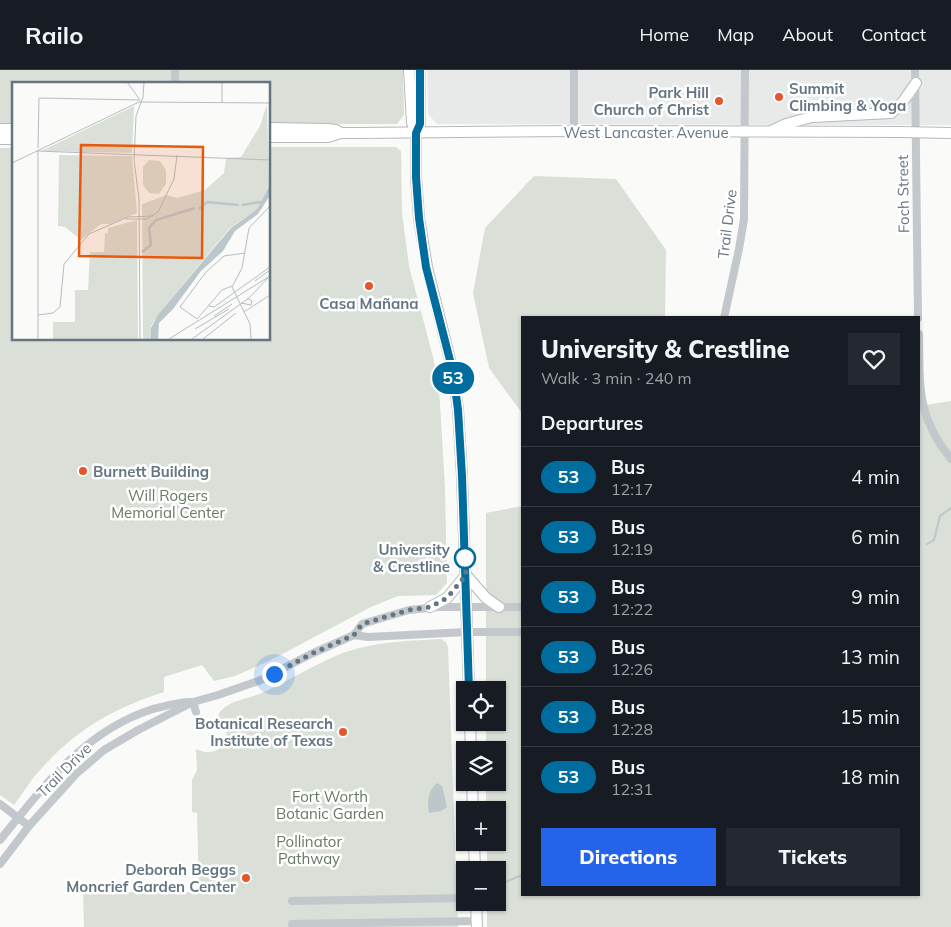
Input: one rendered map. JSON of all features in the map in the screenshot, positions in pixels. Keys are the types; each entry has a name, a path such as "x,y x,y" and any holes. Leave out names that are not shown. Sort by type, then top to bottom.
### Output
{"main road":[{"path":"409,70 412,124 416,133 416,177 419,218 426,267 453,372 458,410 469,681"},
{"path":"416,133 420,124 420,70"},
{"path":"770,132 786,124 812,118 891,113 902,104 916,83"},
{"name":"West Lancaster Avenue","path":"270,128 336,130 340,133"},
{"name":"West Lancaster Avenue","path":"270,137 328,137 340,133 574,131 951,133"},
{"path":"430,607 447,598 466,575"},
{"path":"466,575 486,598 498,607"},
{"path":"476,911 477,924"}],"street":[{"path":"574,70 574,131"},
{"name":"Trail Drive","path":"724,316 744,219 746,132 744,70"},
{"name":"Foch Street","path":"916,70 918,316"},
{"path":"920,392 933,435 951,459"},
{"name":"Trail Drive","path":"0,864 29,826 76,774 104,750 193,702 261,680 311,654 354,635 362,624 409,610 430,607 521,607"},
{"name":"Trail Drive","path":"354,635 368,637 467,632 521,632"},
{"path":"193,702 196,712"},
{"name":"Trail Drive","path":"0,840 61,767 91,741 107,730 138,714 163,706 193,702"},
{"path":"0,804 29,826"},
{"path":"292,901 456,898"},
{"path":"292,924 477,924"}],"shaded area":[{"path":"427,70 951,70 951,125 437,124 428,114"},
{"path":"437,783 442,786 447,807 441,811 429,813 429,796"}],"green space":[{"path":"0,70 403,70 404,115 397,124 270,124 270,82 12,82 12,124 0,124"},
{"name":"Will Rogers Memorial Center","path":"270,147 396,147 401,151 402,212 409,266 433,357 439,388 445,487 447,583 436,595 398,596 371,607 271,660 235,676 214,681 202,665 164,677 164,692 129,705 97,721 69,742 38,772 14,805 0,795 0,148 12,148 12,340 270,340"},
{"path":"534,176 616,179 666,250 665,316 521,316 521,412 489,368 473,293 485,228"},
{"path":"951,401 951,927 487,927 487,911 506,911 506,861 487,861 487,851 506,851 506,801 486,801 486,791 506,791 506,741 486,741 486,731 506,731 506,681 486,681 486,513 521,506 521,896 920,896 920,406"},
{"name":"Fort Worth Botanic Garden","path":"441,639 446,642 448,647 458,927 84,927 83,892 199,892 197,813 192,812 192,780 197,770 196,749 213,752 218,750 225,742 227,737 226,730 218,716 226,706 264,692 342,653 384,643"}],"waterway":[{"path":"927,544 934,540 940,516 951,508"},
{"path":"506,882 521,875"}],"bus line":[{"name":"53","path":"420,70 420,124 416,133 417,194 426,267 453,372 458,410 469,681"}],"place":[{"name":"Summit Climbing & Yoga","path":"779,97"},
{"name":"Park Hill Church of Christ","path":"719,101"},
{"name":"Casa Mañana","path":"369,286"},
{"name":"Burnett Building","path":"83,471"},
{"name":"University & Crestline","path":"465,558"},
{"name":"Botanical Research Institute of Texas","path":"343,732"},
{"name":"Deborah Beggs Moncrief Garden Center","path":"246,878"}],"route":[{"path":"274,674 311,654 354,635 362,624 409,610 430,607 447,598 466,575 465,558"}],"park label":[{"name":"Pollinator Pathway","path":"309,850"}]}
